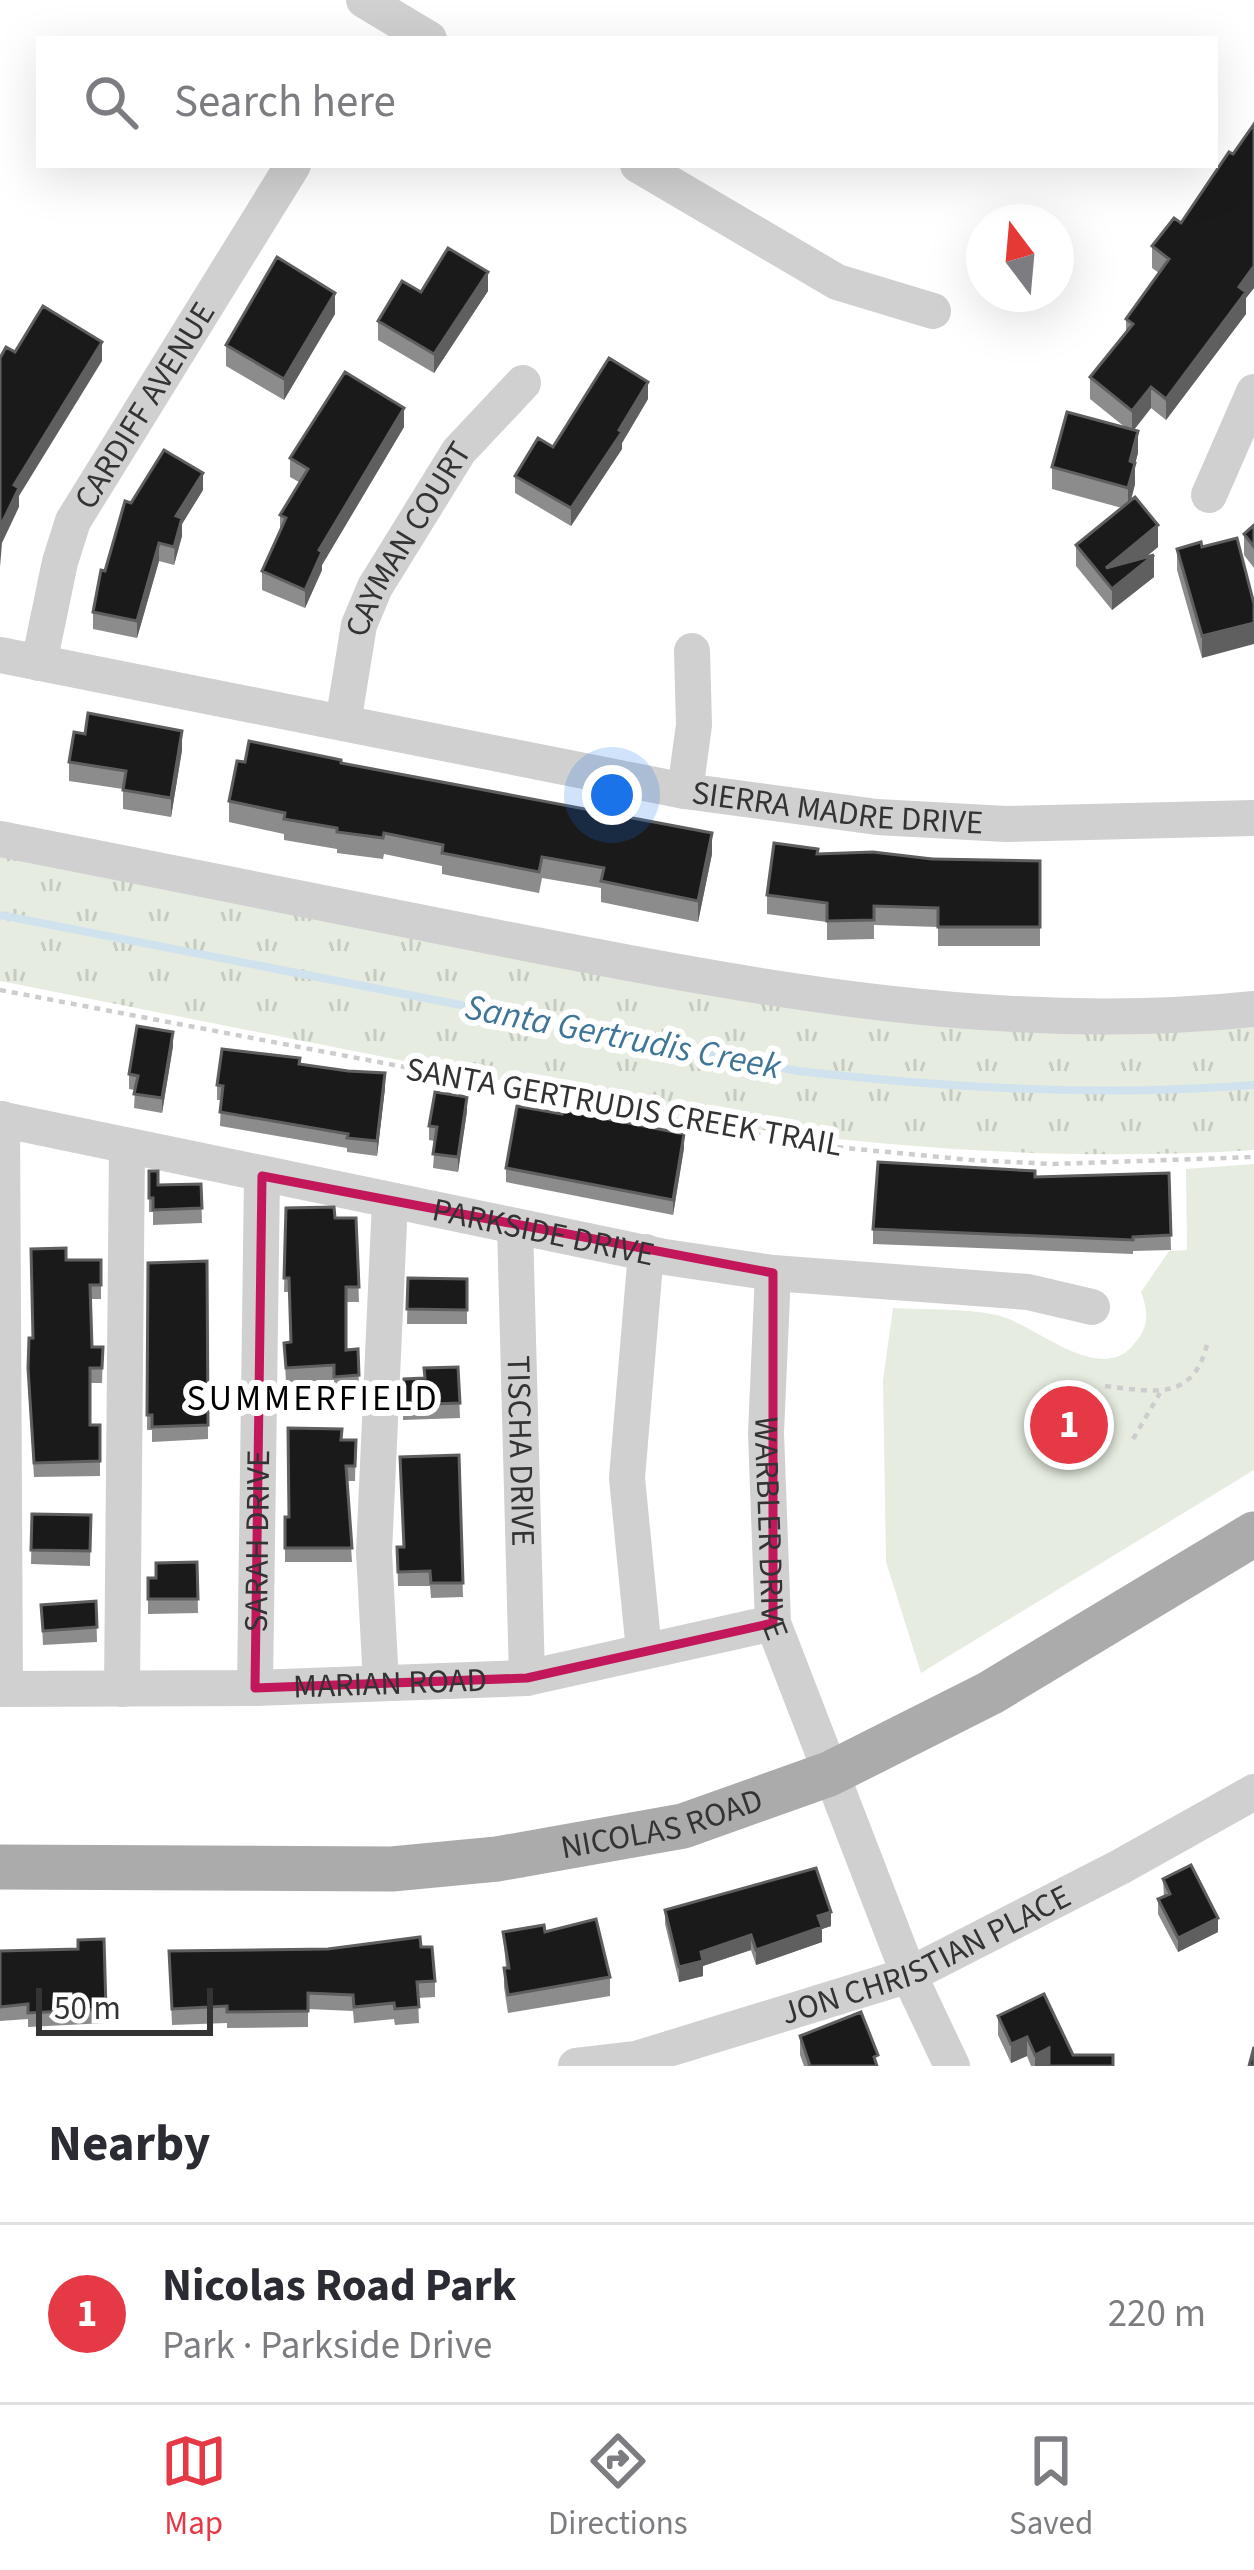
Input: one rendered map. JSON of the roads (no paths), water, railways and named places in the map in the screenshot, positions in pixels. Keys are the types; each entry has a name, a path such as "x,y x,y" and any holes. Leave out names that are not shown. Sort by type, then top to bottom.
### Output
{"main road":[{"name":"NICOLAS ROAD","path":"0,1867 392,1869 497,1859 683,1826 830,1774 990,1693 1254,1534"}],"street":[{"path":"379,13 423,36"},
{"name":"CARDIFF AVENUE","path":"39,662 73,521 291,168"},
{"path":"643,168 837,282 933,311"},
{"name":"CAYMAN COURT","path":"343,723 359,625 375,587 459,451 523,383"},
{"path":"1209,495 1254,392"},
{"path":"685,790 694,725 692,651"},
{"name":"SIERRA MADRE DRIVE","path":"0,655 685,790 877,817 1006,824 1254,818"},
{"path":"0,839 604,959 902,1007 1064,1016 1254,1009"},
{"path":"1,1119 3,1689"},
{"name":"PARKSIDE DRIVE","path":"1,1119 646,1252 773,1273 1028,1292 1092,1307"},
{"path":"122,1689 127,1146"},
{"name":"SARAH DRIVE","path":"255,1688 262,1175"},
{"path":"381,1683 374,1552 390,1201"},
{"name":"TISCHA DRIVE","path":"515,1226 527,1678"},
{"path":"644,1651 627,1478 646,1252"},
{"name":"WARBLER DRIVE","path":"773,1273 766,1433 773,1623 909,1975 952,2066"},
{"name":"MARIAN ROAD","path":"3,1689 255,1688 527,1678 773,1623"},
{"name":"JON CHRISTIAN PLACE","path":"576,2066 636,2062 909,1975 1254,1792"}],"waterway":[{"name":"Santa Gertrudis Creek","path":"0,915 798,1071 1026,1089 1254,1085"}],"place":[{"name":"Nicolas Road Park","path":"1069,1425"}],"district":[{"name":"SUMMERFIELD","path":"313,1398"}]}
